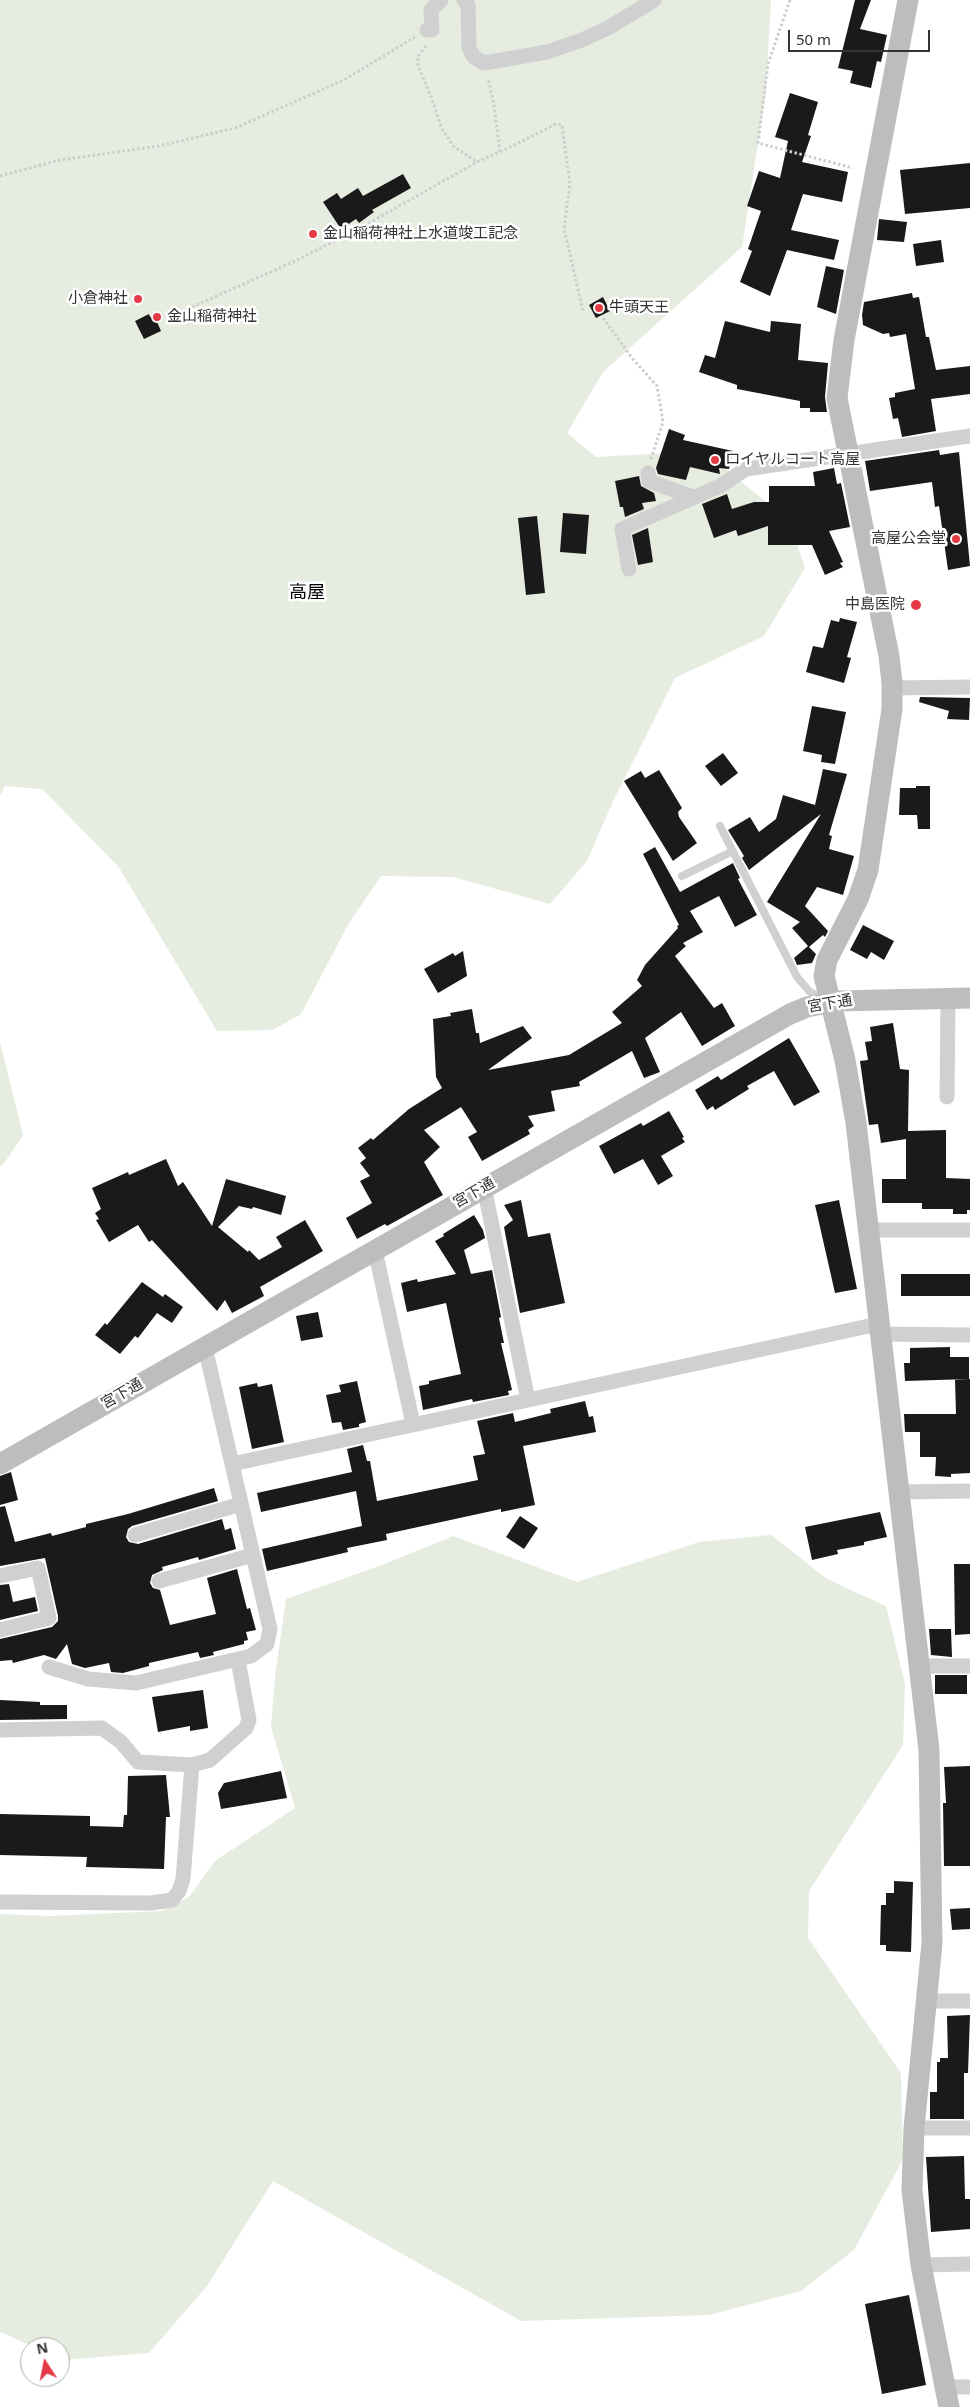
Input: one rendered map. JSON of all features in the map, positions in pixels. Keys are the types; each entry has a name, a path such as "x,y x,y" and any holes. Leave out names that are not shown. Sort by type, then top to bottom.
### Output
{"street":[{"path":"429,34 431,10 441,0"},
{"path":"464,0 468,5 469,48 474,56 484,63 547,52 582,40 608,28 654,0"},
{"path":"908,0 844,340 837,398 889,656 892,688 891,721 872,855 858,898 827,960 824,976 850,1088 920,1666 931,1778 932,1909 926,2001 914,2128 912,2190 921,2265 947,2397 970,2387"},
{"path":"628,568 622,529 693,496 720,486 746,469 970,436"},
{"path":"648,473 650,481 693,496"},
{"path":"892,688 970,687"},
{"path":"947,1097 948,998"},
{"name":"宮下通","path":"0,1464 772,1023 807,1007 830,1001 970,998"},
{"path":"484,1187 528,1400"},
{"path":"868,1230 970,1230"},
{"path":"375,1250 413,1424"},
{"path":"232,1464 528,1400 879,1329 970,1334"},
{"path":"49,1667 88,1679 136,1683 238,1660 251,1656 267,1644 270,1629 205,1346"},
{"path":"899,1492 970,1491"},
{"path":"135,1535 241,1504"},
{"path":"159,1581 252,1555"},
{"path":"0,1576 38,1568 49,1618 0,1630"},
{"path":"0,1730 102,1728 121,1742 138,1762 192,1766 210,1760 246,1728 249,1720 238,1660"},
{"path":"920,1666 970,1666"},
{"path":"0,1902 151,1903 172,1900 180,1891 183,1879 192,1766"},
{"path":"926,2001 970,2001"},
{"path":"914,2128 970,2128"},
{"path":"921,2265 970,2264"}],"lane":[{"path":"720,826 797,977 810,992 830,1001"},
{"path":"682,876 733,851"}],"path":[{"path":"790,0 768,64 758,143 853,168"},
{"path":"429,34 417,63 432,98 440,124 453,146 477,162"},
{"path":"0,176 60,160 159,146 235,128 344,80 384,53 429,34"},
{"path":"484,63 494,105 500,152"},
{"path":"183,311 293,262 362,227 477,162 556,124 562,125 570,184 564,229 583,311"},
{"path":"604,318 632,358 657,386 663,422 654,447"}],"shaded area":[{"path":"0,0 771,0 766,91 742,247 603,372 567,433 596,457 686,452 725,468 790,522 805,568 764,636 675,678 614,799 587,861 550,904 453,877 381,876 349,923 301,1014 273,1030 217,1031 118,866 42,789 5,786 0,796"},
{"path":"0,1042 23,1135 3,1165 0,1166"},
{"path":"771,1535 827,1579 886,1606 905,1684 903,1745 809,1891 808,1938 901,2073 903,2159 854,2250 801,2291 709,2315 521,2321 273,2181 207,2286 149,2353 70,2359 70,2337 20,2337 20,2341 0,2332 0,1914 49,1916 162,1911 189,1897 215,1861 295,1808 271,1727 275,1676 286,1599 382,1565 453,1536 577,1582 699,1542"}],"building":[{"path":"855,0 871,0 860,29 887,35 881,62 877,61 871,88 850,83 853,71 838,68"},
{"path":"790,93 818,102 808,135 811,136 802,162 848,172 842,202 803,194 791,230 839,240 834,260 787,250 770,296 740,282 752,251 748,249 761,211 747,206 759,171 780,178 788,141 775,137"},
{"path":"970,163 970,208 905,214 900,170"},
{"path":"403,174 411,188 372,210 374,212 359,223 356,219 341,229 323,202 337,193 341,199 358,188 363,196"},
{"path":"879,219 907,222 904,242 877,240"},
{"path":"941,240 944,262 916,266 913,244"},
{"path":"826,266 844,270 836,314 817,307"},
{"path":"912,293 913,298 919,297 926,337 929,337 936,370 970,366 970,394 931,399 936,431 902,437 898,418 893,419 889,398 895,397 895,393 915,389 906,334 890,337 889,333 883,334 863,325 862,315 864,302"},
{"path":"603,297 610,311 596,318 589,305"},
{"path":"149,314 150,317 154,315 161,331 144,339 135,321"},
{"path":"725,321 770,332 771,321 801,324 798,360 828,363 825,397 827,412 810,412 810,408 800,408 800,401 737,389 737,385 699,372 705,355 715,358"},
{"path":"669,429 685,435 683,440 733,451 729,469 719,468 720,474 690,467 686,480 658,474 656,468"},
{"path":"939,450 940,455 959,452 970,566 948,570 939,506 935,507 932,482 870,491 865,461"},
{"path":"834,468 837,484 841,483 850,527 829,531 843,562 840,563 843,567 825,575 812,545 768,545 768,526 738,536 736,530 714,538 702,504 727,494 732,509 754,502 769,502 769,486 815,486 813,472"},
{"path":"639,476 641,486 654,493 656,501 642,503 644,509 625,517 623,507 620,507 615,481"},
{"path":"563,513 589,515 586,554 560,552"},
{"path":"537,516 545,593 526,595 518,518"},
{"path":"648,528 653,562 638,565 632,535"},
{"path":"840,618 857,622 847,657 851,658 844,683 806,672 813,646 823,648 831,620 839,622"},
{"path":"920,697 970,698 969,720 947,719 949,711 919,702"},
{"path":"812,706 846,712 835,764 821,762 822,755 803,751"},
{"path":"723,753 738,773 721,786 705,766"},
{"path":"823,769 847,774 829,835 832,836 829,849 854,856 843,895 817,887 805,906 828,931 825,937 823,935 809,947 816,954 812,963 797,965 794,958 808,946 792,928 800,922 767,902 821,814 749,870 742,858 744,856 728,830 750,817 759,832 776,819 783,795 815,805"},
{"path":"659,770 682,808 678,812 679,817 697,843 673,861 624,781 641,771 645,778"},
{"path":"916,786 930,786 930,829 918,829 917,815 899,815 900,788 916,788"},
{"path":"655,847 680,892 733,863 740,878 738,879 757,915 735,927 719,896 690,911 703,932 683,943 686,946 675,956 714,1008 722,1003 735,1026 702,1046 681,1012 645,1038 660,1072 644,1078 632,1051 579,1082 580,1086 551,1091 555,1111 528,1116 534,1126 528,1130 530,1134 482,1161 468,1137 477,1132 461,1107 424,1130 440,1147 424,1162 443,1195 387,1226 385,1224 357,1239 346,1218 372,1203 360,1181 370,1176 360,1163 366,1158 358,1148 371,1138 373,1140 409,1109 442,1088 436,1077 433,1019 451,1016 450,1013 472,1009 476,1033 479,1033 480,1043 523,1026 532,1038 488,1070 569,1055 622,1023 612,1012 642,986 637,980 645,965 679,925 643,854"},
{"path":"863,925 894,941 884,960 871,952 867,959 850,950"},
{"path":"463,951 467,976 438,993 424,969 453,953 455,956"},
{"path":"893,1023 900,1069 909,1070 908,1131 946,1130 946,1178 970,1179 970,1210 967,1210 967,1214 953,1214 953,1209 922,1209 922,1203 882,1203 882,1179 906,1179 906,1139 881,1143 878,1124 869,1125 860,1061 868,1060 865,1042 872,1041 870,1027"},
{"path":"789,1038 820,1092 794,1106 774,1071 747,1086 749,1089 715,1110 713,1106 707,1110 695,1090 718,1076 721,1080"},
{"path":"669,1111 685,1142 661,1156 673,1176 658,1185 643,1159 614,1174 599,1146 641,1123 643,1126"},
{"path":"166,1159 178,1186 183,1182 212,1226 226,1179 286,1196 281,1215 253,1207 252,1209 239,1206 218,1227 248,1252 249,1250 259,1260 282,1247 276,1237 305,1220 323,1251 260,1287 264,1296 232,1313 225,1300 217,1311 152,1240 149,1242 138,1225 109,1242 96,1220 99,1219 95,1213 101,1209 92,1188 128,1172 129,1175"},
{"path":"521,1200 528,1237 550,1233 565,1303 520,1313 504,1227 513,1220 504,1205"},
{"path":"839,1200 857,1289 835,1293 815,1205"},
{"path":"474,1215 483,1230 485,1238 464,1250 471,1274 492,1270 501,1317 499,1318 504,1343 501,1343 512,1390 508,1391 509,1395 473,1402 472,1399 423,1410 419,1386 429,1384 429,1381 461,1374 446,1303 407,1312 401,1283 417,1279 418,1282 456,1274 435,1241"},
{"path":"901,1274 970,1274 970,1296 901,1296"},
{"path":"142,1282 163,1297 165,1294 183,1307 172,1323 157,1313 138,1338 135,1336 120,1354 95,1335 105,1323 107,1325"},
{"path":"318,1312 323,1337 301,1341 296,1316"},
{"path":"950,1347 950,1357 969,1357 969,1379 905,1381 904,1363 910,1363 910,1348"},
{"path":"955,1379 970,1379 970,1473 951,1474 951,1477 935,1476 936,1457 920,1457 920,1432 905,1432 904,1414 956,1414"},
{"path":"357,1381 366,1422 359,1424 359,1427 343,1430 341,1422 332,1423 326,1395 341,1392 339,1385"},
{"path":"257,1383 258,1387 272,1384 284,1442 252,1449 239,1387"},
{"path":"585,1401 589,1417 593,1416 596,1432 523,1446 535,1505 501,1512 501,1509 386,1534 387,1540 347,1548 348,1552 267,1571 262,1549 362,1526 356,1491 261,1512 257,1493 352,1472 347,1449 363,1445 367,1461 370,1461 377,1501 478,1480 473,1456 485,1454 477,1421 513,1413 515,1422 551,1413 550,1409"},
{"path":"11,1472 18,1500 0,1505 0,1476"},
{"path":"214,1488 218,1501 132,1526 128,1529 126,1537 129,1542 138,1544 222,1519 225,1530 231,1528 236,1549 199,1560 198,1557 162,1567 163,1570 152,1575 150,1583 153,1588 160,1590 170,1625 216,1614 207,1578 237,1569 247,1609 250,1608 256,1630 246,1632 248,1640 244,1641 244,1644 213,1652 214,1655 200,1658 198,1652 149,1663 149,1666 123,1673 111,1672 109,1663 85,1668 72,1664 67,1644 56,1659 44,1655 13,1663 12,1660 0,1661 0,1639 52,1627 58,1621 58,1616 45,1558 0,1566 0,1507 5,1506 15,1542 51,1533 52,1536 86,1527 86,1524 128,1514"},
{"path":"880,1512 887,1537 864,1542 864,1545 837,1550 838,1554 812,1560 805,1527"},
{"path":"520,1516 538,1528 524,1549 506,1537"},
{"path":"954,1564 970,1564 970,1634 955,1635"},
{"path":"9,1584 13,1602 35,1597 38,1611 0,1620 0,1585"},
{"path":"929,1629 951,1629 952,1657 931,1655"},
{"path":"935,1675 967,1675 967,1694 935,1694"},
{"path":"203,1690 208,1728 190,1731 190,1726 158,1732 152,1697"},
{"path":"0,1700 40,1702 40,1705 67,1705 67,1719 0,1720"},
{"path":"970,1766 970,1866 944,1866 943,1803 946,1803 944,1767"},
{"path":"281,1771 287,1798 221,1809 218,1793 224,1783"},
{"path":"166,1775 170,1817 166,1817 164,1869 86,1867 87,1857 0,1855 0,1814 90,1816 90,1826 123,1827 124,1815 127,1815 128,1776"},
{"path":"894,1881 913,1882 911,1952 886,1951 886,1945 880,1945 881,1905 886,1905 886,1893 894,1893"},
{"path":"970,1908 970,1929 952,1930 950,1909"},
{"path":"970,2015 968,2073 964,2073 964,2119 930,2119 930,2092 937,2092 937,2062 940,2062 940,2058 948,2058 947,2016"},
{"path":"964,2156 965,2199 970,2199 970,2229 931,2232 926,2157"},
{"path":"909,2295 926,2385 882,2394 865,2304"}],"place":[{"name":"金山稲荷神社上水道竣工記念","path":"313,234"},
{"name":"小倉神社","path":"138,299"},
{"name":"牛頭天王","path":"599,308"},
{"name":"金山稲荷神社","path":"157,317"},
{"name":"ロイヤルコート高屋","path":"715,460"},
{"name":"高屋公会堂","path":"956,539"},
{"name":"中島医院","path":"916,605"}],"district":[{"name":"高屋","path":"307,593"}]}
